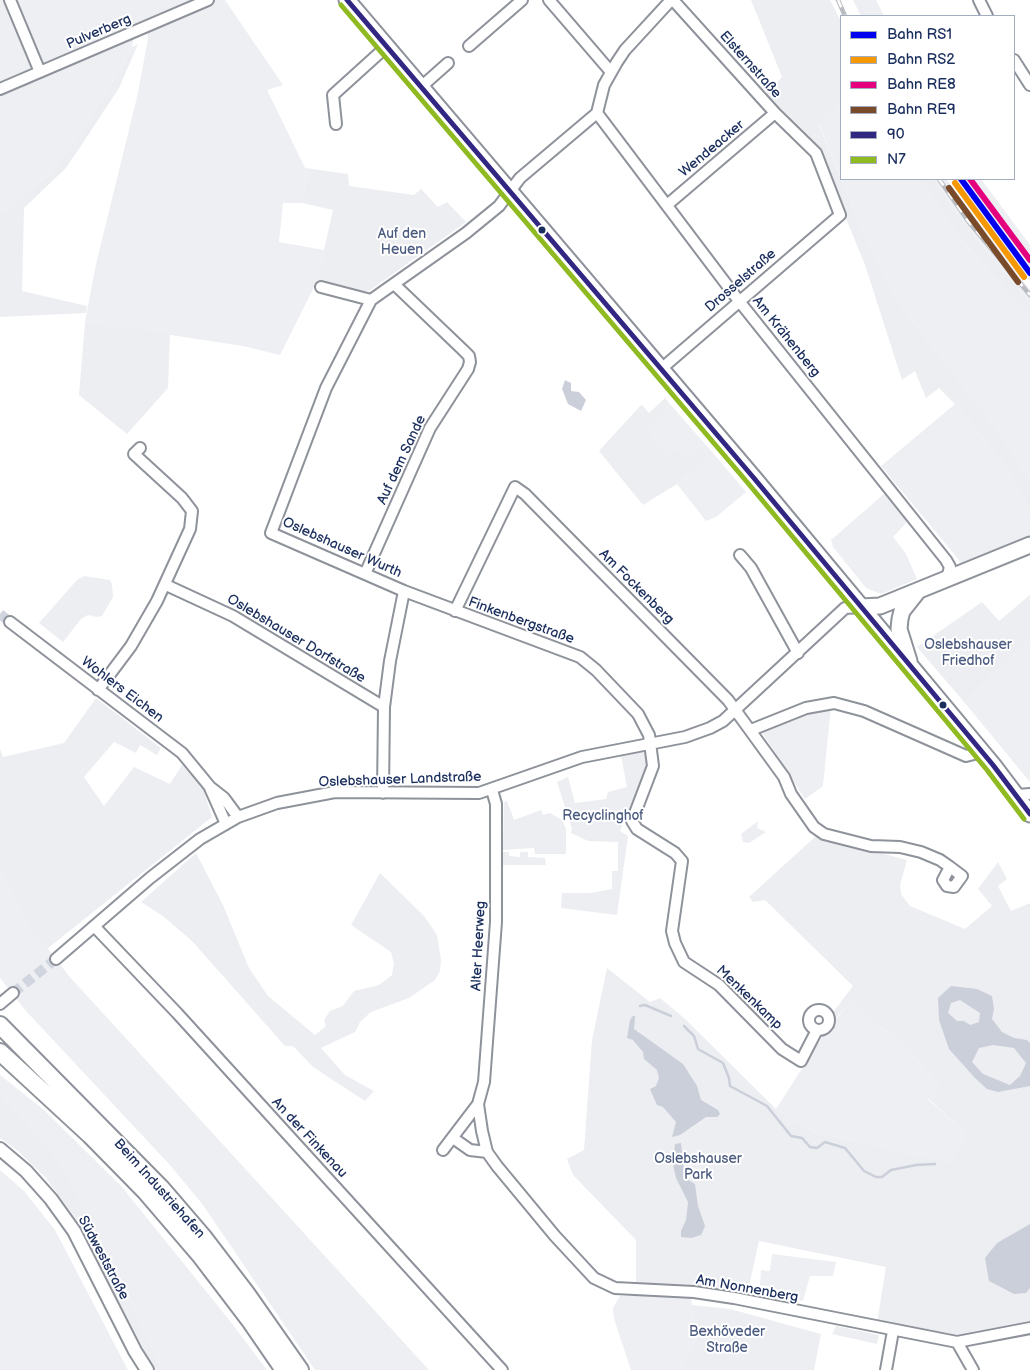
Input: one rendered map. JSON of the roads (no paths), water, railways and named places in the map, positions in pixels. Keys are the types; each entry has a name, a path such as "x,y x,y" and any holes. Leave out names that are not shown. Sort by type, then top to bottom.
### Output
{"main road":[{"path":"346,0 661,369 982,752 1023,794 1030,814"},
{"path":"861,607 880,606 1030,545"},
{"path":"909,665 910,659 899,628 900,619 902,611 918,592"},
{"name":"Beim Industriehafen","path":"0,1024 161,1188 204,1238 246,1293 300,1370"},
{"name":"Beim Industriehafen","path":"0,1052 90,1136 146,1192 200,1255 251,1322 284,1370"}],"street":[{"path":"10,0 40,72"},
{"name":"Pulverberg","path":"0,89 208,0"},
{"path":"469,46 522,0"},
{"path":"550,0 611,72"},
{"path":"321,287 371,300 452,244 499,206 520,178 597,113 604,85 625,50 672,0"},
{"name":"Elsternstraße","path":"672,0 819,159 840,215"},
{"path":"979,0 986,15"},
{"path":"336,124 333,95 386,47"},
{"path":"1015,62 1030,85"},
{"path":"421,87 448,64"},
{"name":"Am Krähenberg","path":"597,113 739,301 946,560 950,567 947,578"},
{"name":"Wendeacker","path":"667,205 775,113"},
{"name":"Drosselstraße","path":"661,369 840,215"},
{"name":"Auf dem Sande","path":"365,574 430,428 470,362 469,356 394,284"},
{"name":"Oslebshauser Wurth","path":"371,300 326,388 271,533 404,592 390,661 384,707 383,793"},
{"path":"98,690 131,646 166,585 190,528 192,511 182,498 134,454 140,448"},
{"name":"Am Fockenberg","path":"455,611 514,487 525,494 736,710 784,776 791,794 819,831 871,846 900,847 921,852 950,867"},
{"path":"740,555 751,568 798,653"},
{"name":"Oslebshauser Dorfstraße","path":"166,585 233,616 384,707"},
{"name":"Finkenbergstraße","path":"404,592 580,657 596,670 638,714 651,742"},
{"name":"Oslebshauser Landstraße","path":"56,959 157,872 200,839 238,817 277,803 335,792 464,794 492,790 552,766 588,755 685,737 710,728 736,710 845,608 861,607"},
{"name":"Wohlers Eichen","path":"10,622 182,753 210,787 224,798 238,817"},
{"path":"751,730 806,708 834,703 864,711 966,756 982,752"},
{"name":"Menkenkamp","path":"651,742 653,766 632,821 636,830 675,853 682,861 672,931 674,944 684,962 719,984 782,1049 801,1061 817,1030"},
{"name":"Wohlers Eichen","path":"210,787 226,824"},
{"name":"Alter Heerweg","path":"443,1150 478,1104 484,1082 496,922 496,804 492,790"},
{"name":"An der Finkenau","path":"94,926 177,1013 502,1370"},
{"path":"0,1004 13,993"},
{"name":"Alter Heerweg","path":"478,1104 487,1152"},
{"path":"453,1138 470,1150 487,1152"},
{"name":"Südweststraße","path":"0,1149 26,1171 51,1199 74,1231 131,1343 147,1370"},
{"name":"Am Nonnenberg","path":"487,1152 555,1236 594,1278 605,1285 628,1289 694,1292 734,1298 893,1331 957,1342 1030,1328"},
{"path":"886,1370 893,1331"},
{"path":"957,1342 973,1370"}],"waterway":[{"path":"640,1006 645,1005 671,1016"},
{"path":"684,1026 694,1036 698,1049 723,1063 730,1086 767,1106 791,1136 802,1138 810,1147 817,1148 825,1142 845,1148 864,1171 876,1177 882,1177 891,1170 916,1165 935,1164"}],"tunnel":[{"path":"0,614 10,622"},
{"path":"13,993 56,959"}],"railway":[{"path":"838,0 845,15"},
{"path":"940,180 968,221 1030,295"}],"rail line":[{"name":"RS1","path":"962,180 1030,273"},
{"name":"RE8","path":"971,180 1030,260"},
{"name":"RS2","path":"955,183 1024,277"},
{"name":"RE9","path":"949,188 1018,282"}],"park label":[{"name":"Auf den Heuen","path":"402,242"},
{"name":"Oslebshauser Friedhof","path":"968,654"},
{"name":"Recyclinghof","path":"603,816"},
{"name":"Oslebshauser Park","path":"698,1168"},
{"name":"Bexhöveder Straße","path":"727,1340"}]}
